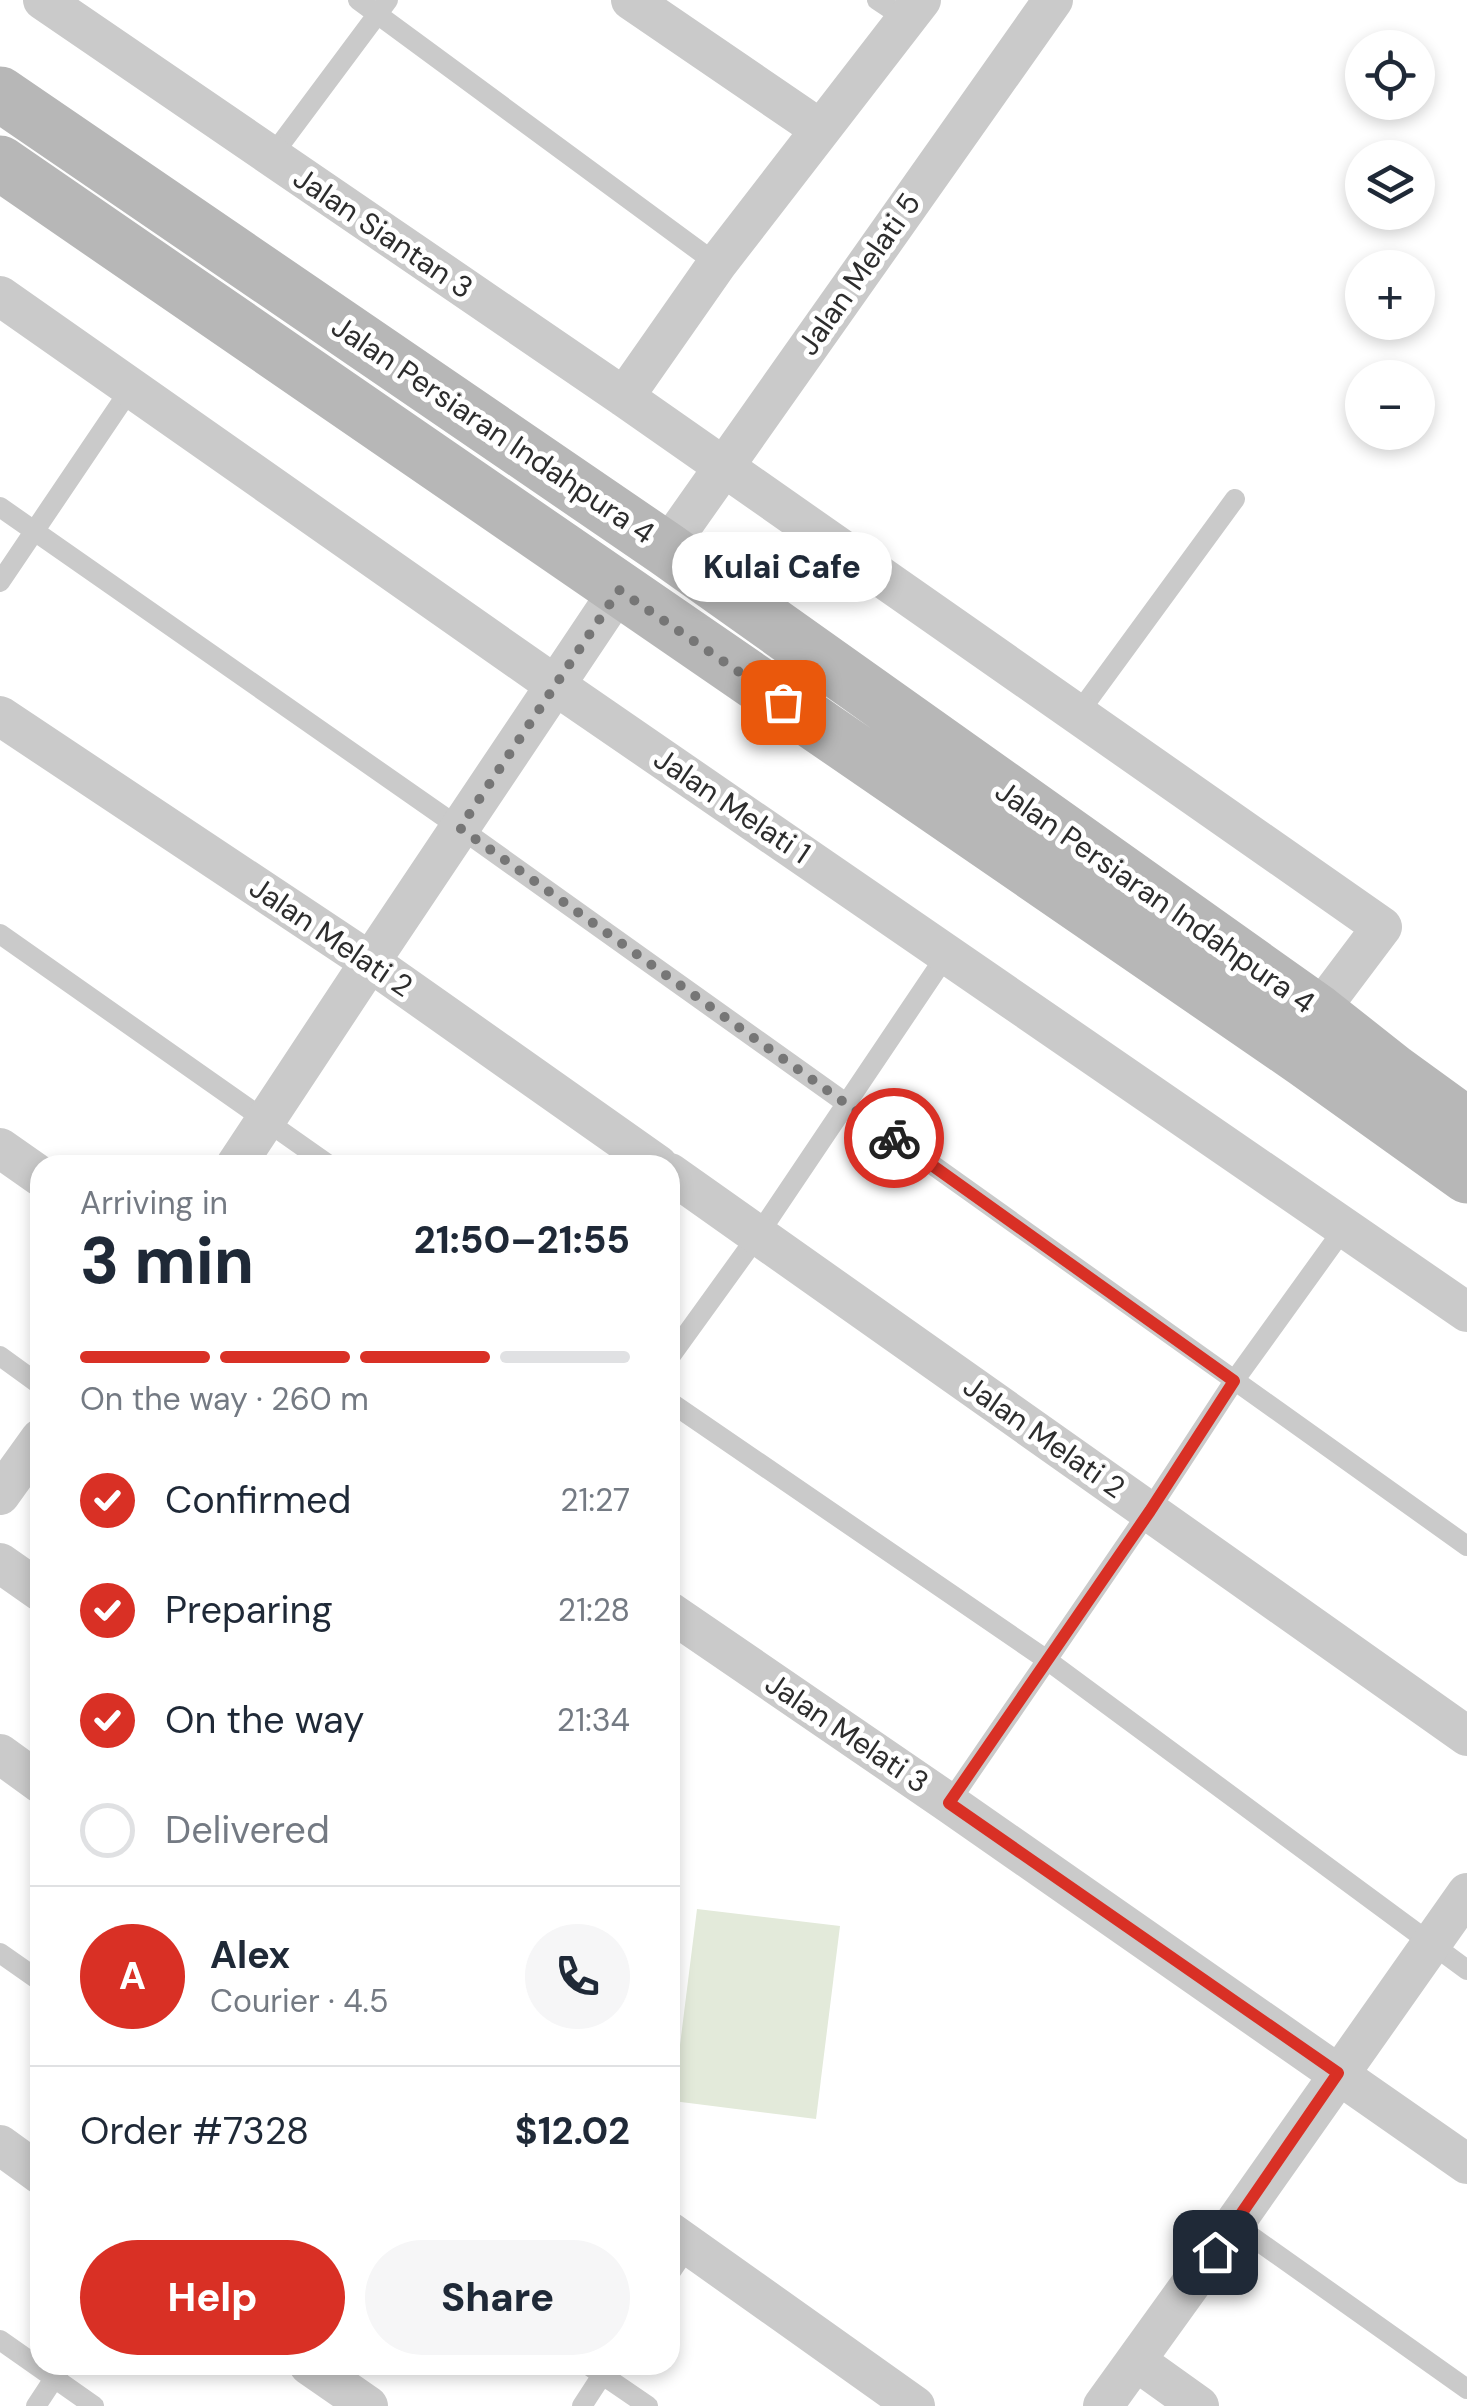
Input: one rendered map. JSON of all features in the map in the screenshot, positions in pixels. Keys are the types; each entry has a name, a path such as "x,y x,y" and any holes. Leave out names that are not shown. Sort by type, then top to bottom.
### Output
{"main road":[{"name":"Jalan Persiaran Indahpura 4","path":"0,94 666,549 1318,1012 1467,1125"},
{"name":"Jalan Persiaran Indahpura 4","path":"0,163 1305,1060 1467,1176"}],"street":[{"name":"Jalan Siantan 3","path":"42,0 624,397 1382,927 1318,1012"},
{"path":"632,0 820,128"},
{"name":"Jalan Melati 5","path":"666,549 1053,0"},
{"path":"624,397 717,264 820,128 901,7"},
{"name":"Jalan Melati 1","path":"0,296 556,685 1467,1312"},
{"path":"243,1155 619,590"},
{"name":"Jalan Melati 2","path":"0,716 370,962 644,1155"},
{"path":"0,1148 30,1169"},
{"name":"Jalan Melati 2","path":"680,1181 1467,1736"},
{"path":"0,1495 30,1453"},
{"path":"0,1563 30,1584"},
{"name":"Jalan Melati 3","path":"680,1619 1467,2164"},
{"path":"0,1754 30,1776"},
{"path":"1103,2406 1467,1893"},
{"path":"0,2145 30,2167"},
{"path":"680,2253 915,2406"},
{"path":"1136,2361 1199,2406"},
{"path":"324,2375 368,2406"}],"lane":[{"path":"358,0 383,6 717,264"},
{"path":"271,157 383,6"},
{"path":"0,582 132,388"},
{"path":"1077,715 1235,499"},
{"path":"0,508 460,828 1467,1546"},
{"path":"0,934 316,1155"},
{"path":"680,1344 758,1236 947,954"},
{"path":"949,1803 1150,1511 1234,1381 1345,1227"},
{"path":"0,1356 30,1378"},
{"path":"680,1409 1047,1660 1467,1970"},
{"path":"0,1952 30,1974"},
{"path":"1234,2224 1467,2389"},
{"path":"0,2340 30,2356"},
{"path":"36,2406 57,2375"},
{"path":"62,2375 94,2406"},
{"path":"582,2406 597,2375"},
{"path":"609,2375 648,2406"}],"green space":[{"path":"697,1909 840,1926 816,2119 680,2102 680,2045"}],"way so far":[{"path":"783,702 619,590 460,828 894,1138"}],"place":[{"name":"Kulai Cafe","path":"783,702"}],"route":[{"path":"894,1138 1234,1381 1150,1511 949,1803 1338,2073 1215,2252"}]}
